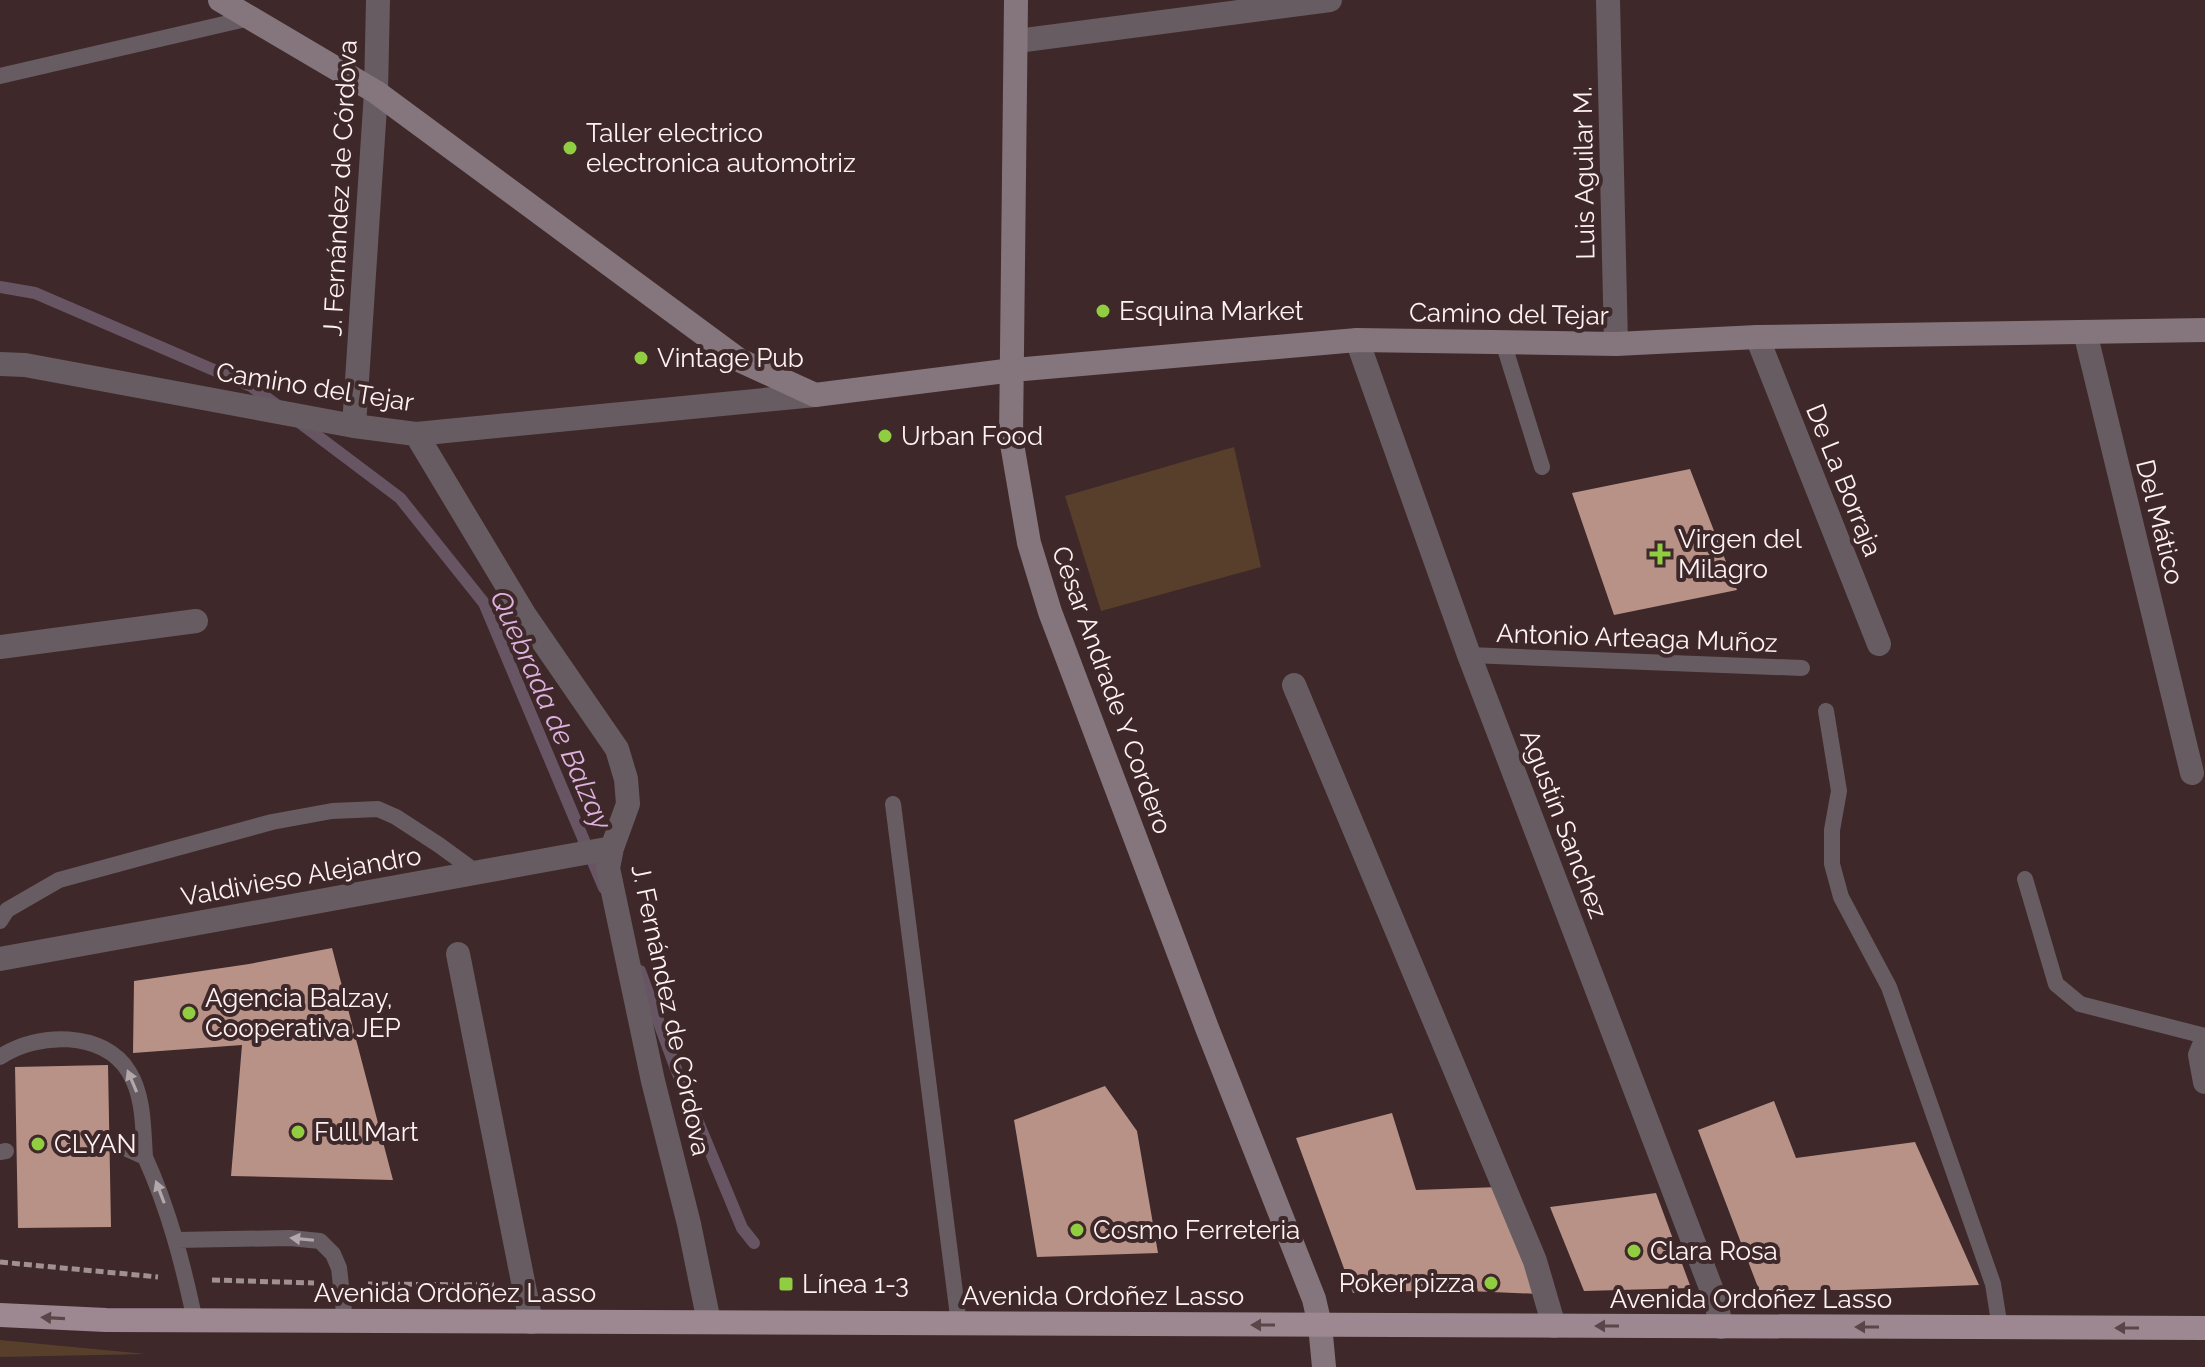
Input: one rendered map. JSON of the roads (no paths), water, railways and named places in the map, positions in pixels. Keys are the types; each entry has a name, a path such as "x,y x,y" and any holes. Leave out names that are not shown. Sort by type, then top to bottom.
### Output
{"main road":[{"name":"Avenida Ordoñez Lasso","path":"0,1315 195,1321 2205,1328"}],"street":[{"path":"220,0 376,92 739,360 815,395"},
{"name":"J. Fernández de Córdova","path":"354,426 376,92 378,0"},
{"name":"César Andrade Y Cordero","path":"1016,0 1011,438 1029,543 1050,612 1207,1028 1314,1299 1324,1367"},
{"path":"1017,41 1330,0"},
{"name":"Luis Aguilar M.","path":"1608,0 1616,344"},
{"name":"Camino del Tejar","path":"0,364 25,365 354,426 416,434 815,395 1013,370 1357,340 1616,344 1757,337 2205,330"},
{"name":"Del Mático","path":"2085,332 2192,773"},
{"name":"De La Borraja","path":"1757,337 1879,644"},
{"name":"Agustín Sanchez","path":"1357,340 1469,655 1716,1301 1721,1327"},
{"name":"J. Fernández de Córdova","path":"416,434 524,614 617,749 626,779 628,804 605,855 709,1322"},
{"path":"0,647 196,621"},
{"path":"1294,685 1535,1261 1554,1326"},
{"name":"Valdivieso Alejandro","path":"0,959 561,857 605,855"},
{"path":"458,954 531,1322"},
{"path":"2205,1043 2200,1055 2205,1082"}],"lane":[{"path":"0,76 250,18"},
{"path":"1503,342 1542,467"},
{"name":"Antonio Arteaga Muñoz","path":"1469,655 1802,668"},
{"path":"1826,711 1839,791 1832,830 1832,853 1841,897 1889,987 1993,1284 2000,1328"},
{"path":"893,804 959,1324"},
{"path":"0,921 7,910 59,880 272,822 332,811 378,809 429,838 476,872"},
{"path":"2025,879 2056,984 2080,1004 2205,1036"},
{"path":"0,1057 25,1043 69,1039 114,1053 130,1073 142,1108 145,1157 176,1240 195,1321"},
{"path":"120,1146 145,1157"},
{"path":"176,1240 290,1238 320,1241 333,1254 339,1268 345,1321"}],"waterway":[{"name":"Quebrada de Balzay","path":"0,287 35,293 251,386 278,406"},
{"name":"Quebrada de Balzay","path":"299,422 400,498 484,603 604,888"},
{"name":"Quebrada de Balzay","path":"640,971 676,1069 742,1228 754,1243"}],"place":[{"name":"Taller electrico electronica automotriz","path":"570,148"},
{"name":"Esquina Market","path":"1103,311"},
{"name":"Vintage Pub","path":"641,358"},
{"name":"Urban Food","path":"885,436"},
{"name":"Virgen del Milagro","path":"1660,554"},
{"name":"Agencia Balzay, Cooperativa JEP","path":"189,1013"},
{"name":"Full Mart","path":"298,1132"},
{"name":"CLYAN","path":"38,1144"},
{"name":"Cosmo Ferreteria","path":"1077,1230"},
{"name":"Clara Rosa","path":"1634,1251"},
{"name":"Poker pizza","path":"1491,1283"},
{"name":"Línea 1-3","path":"786,1284"}]}
